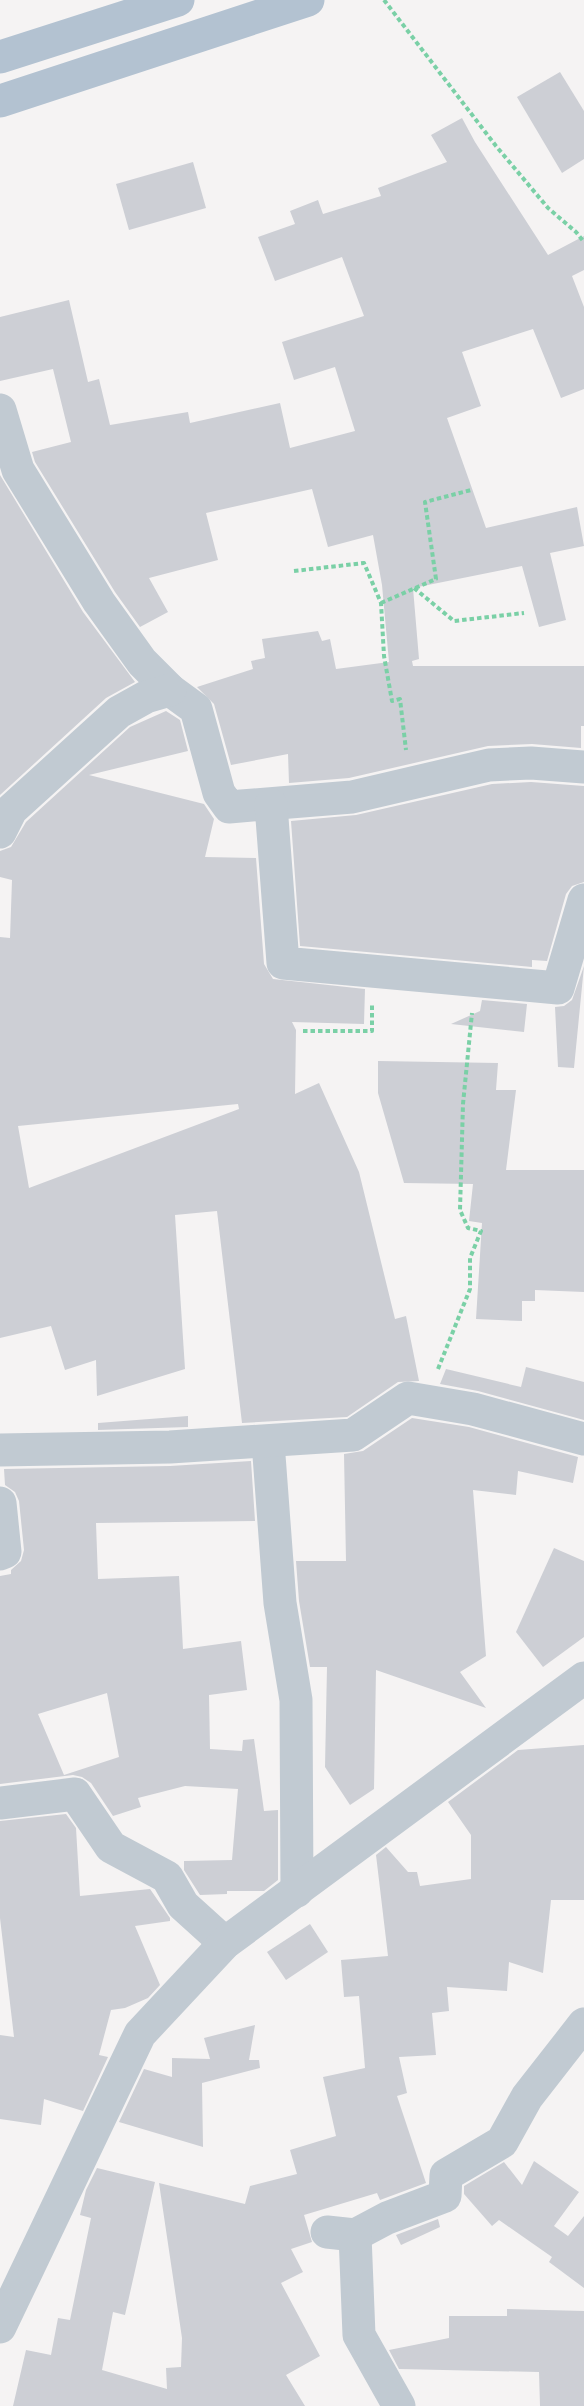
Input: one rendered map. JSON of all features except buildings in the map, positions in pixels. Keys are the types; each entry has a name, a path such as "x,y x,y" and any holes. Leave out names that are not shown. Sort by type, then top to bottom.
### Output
{"main road":[{"path":"0,57 178,0"},
{"path":"0,101 308,0"}],"street":[{"path":"0,410 18,470 99,602 142,662 170,690 196,709 219,793 229,807 271,806 352,797 489,765 531,763 584,767"},
{"path":"0,832 11,810 119,712 146,697 170,690"},
{"path":"271,806 283,963 558,988 584,900"},
{"path":"0,1450 268,1442 353,1436 408,1398 473,1409 584,1439"},
{"path":"268,1442 280,1603 296,1700 297,1891"},
{"path":"0,1503 5,1552 0,1554"},
{"path":"0,2327 140,2034 225,1943 584,1678"},
{"path":"0,1803 75,1794 111,1847 167,1877 183,1905 225,1943"},
{"path":"399,2406 359,2335 341,2234 445,2196 446,2175 502,2142 527,2097 584,2024"}],"path":[{"path":"384,0 496,146 548,208 584,242"},
{"path":"381,603 436,579 425,502 471,490"},
{"path":"294,571 364,563 381,603 384,656 392,701 400,699 409,784"},
{"path":"414,588 454,621 524,613"},
{"path":"303,1030 372,1031 373,972"},
{"path":"425,1401 470,1288 470,1258 481,1231 468,1228 460,1210 463,1104 474,980"}]}
